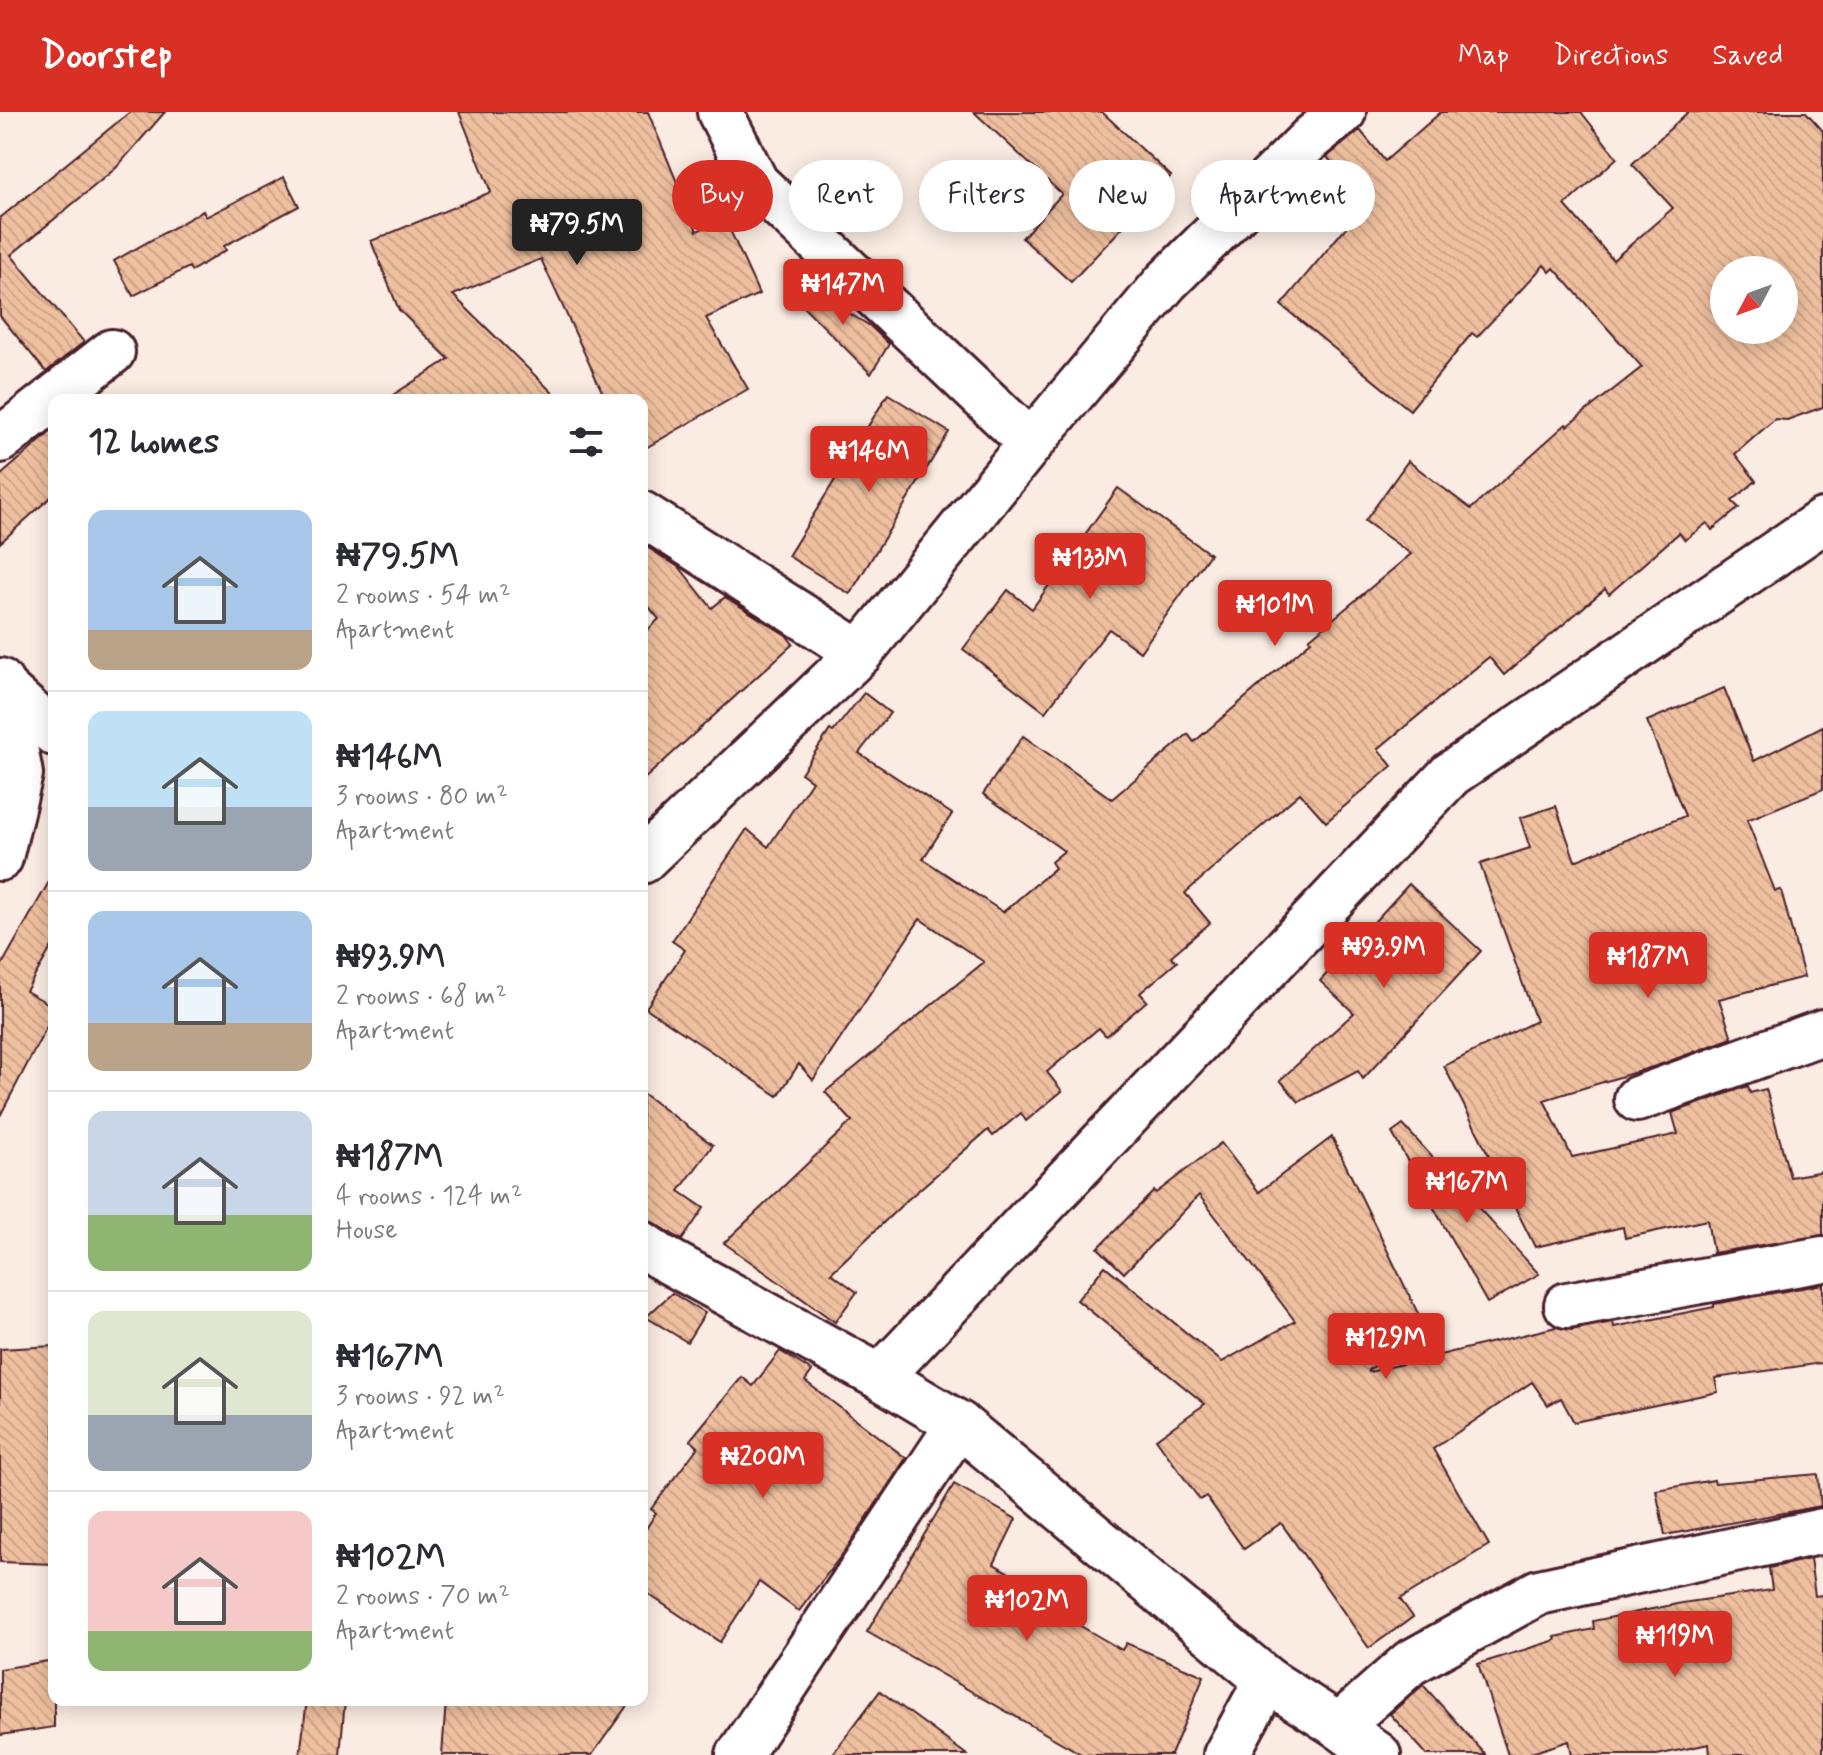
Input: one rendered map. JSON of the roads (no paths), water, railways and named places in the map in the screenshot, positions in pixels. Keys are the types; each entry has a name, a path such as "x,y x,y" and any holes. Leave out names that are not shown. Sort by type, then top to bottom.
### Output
{"street":[{"path":"720,112 756,183 1031,443"},
{"path":"648,855 860,653 1166,282 1311,138 1343,112"},
{"path":"59,394 112,352"},
{"path":"0,440 48,402"},
{"path":"648,518 860,653"},
{"path":"880,1377 1451,774 1823,521"},
{"path":"2,685 48,727"},
{"path":"0,858 20,774 2,685"},
{"path":"1637,1099 1823,1032"},
{"path":"648,1248 959,1424 1267,1680 1378,1755"},
{"path":"1567,1305 1823,1259"},
{"path":"739,1755 959,1424"},
{"path":"1339,1726 1410,1663 1539,1592 1823,1531"},
{"path":"1226,1755 1267,1680"}]}
